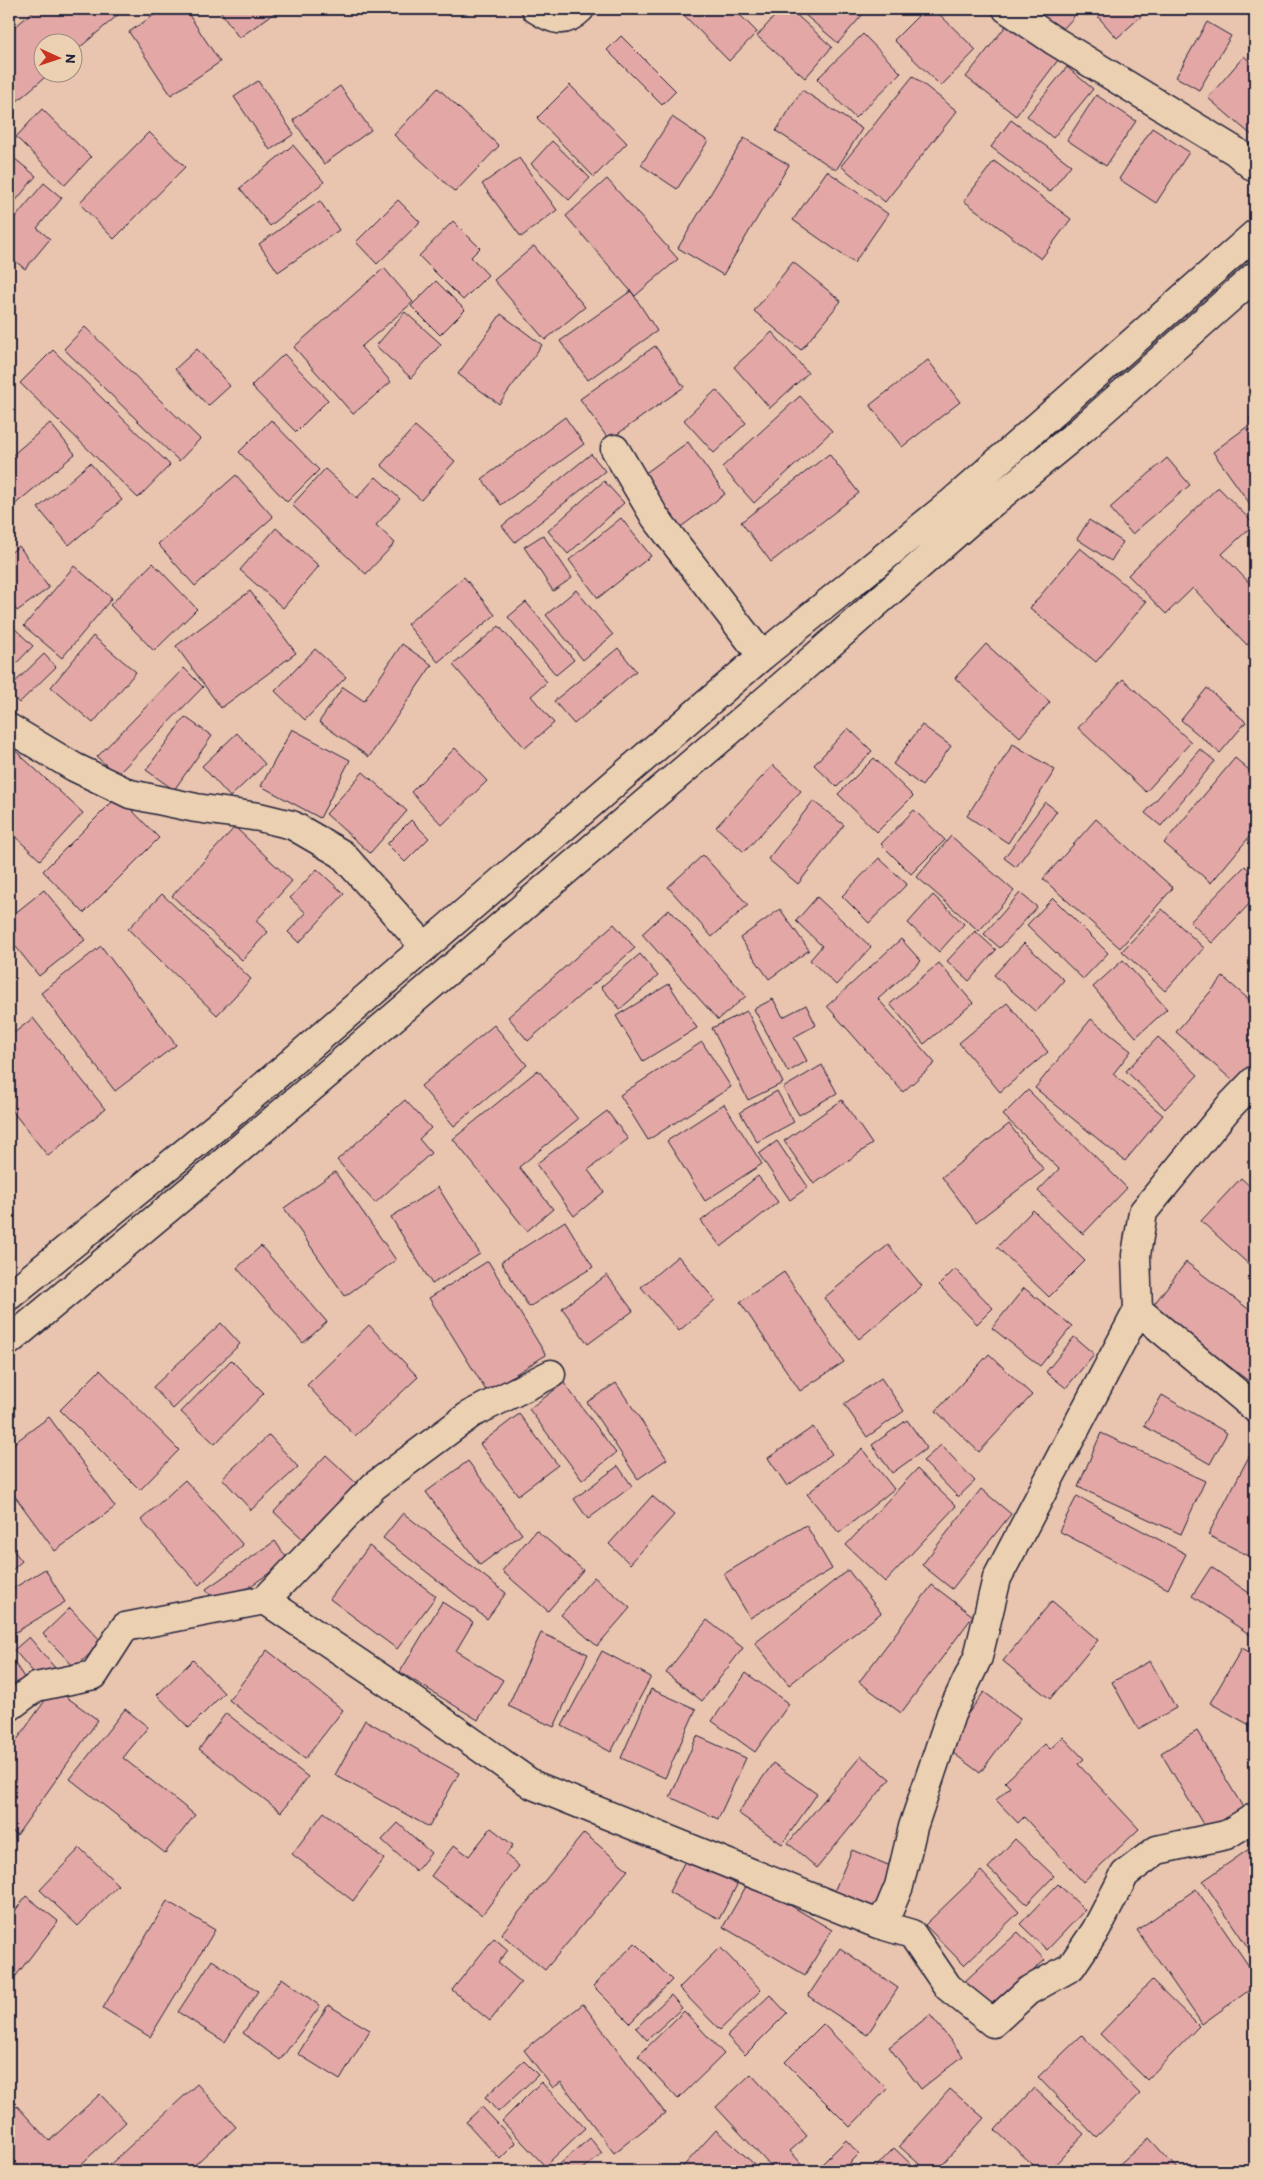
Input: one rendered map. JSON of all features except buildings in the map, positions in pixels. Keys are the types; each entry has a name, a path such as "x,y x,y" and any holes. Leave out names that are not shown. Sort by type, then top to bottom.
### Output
{"street":[{"path":"536,9 555,20 571,18 580,9"},
{"path":"1007,9 1053,40 1235,151 1255,168"},
{"path":"9,1296 221,1123 762,656 952,503 1255,234"},
{"path":"9,1341 237,1151 750,713 970,521 1081,430 1255,276"},
{"path":"615,449 655,517 762,656"},
{"path":"9,728 74,767 130,794 196,808 259,817 292,825 342,854 425,947"},
{"path":"878,1924 888,1910 899,1886 913,1827 951,1714 978,1656 997,1578 1138,1310 1136,1255 1143,1212 1228,1108 1255,1080"},
{"path":"1138,1310 1255,1408"},
{"path":"9,1708 36,1687 94,1675 126,1627 265,1600 374,1486 471,1414 551,1374"},
{"path":"265,1600 394,1686 533,1785 878,1924 912,1934 948,1987 993,2022 1028,1991 1071,1967 1096,1930 1125,1874 1157,1850 1226,1835 1255,1817"}]}
